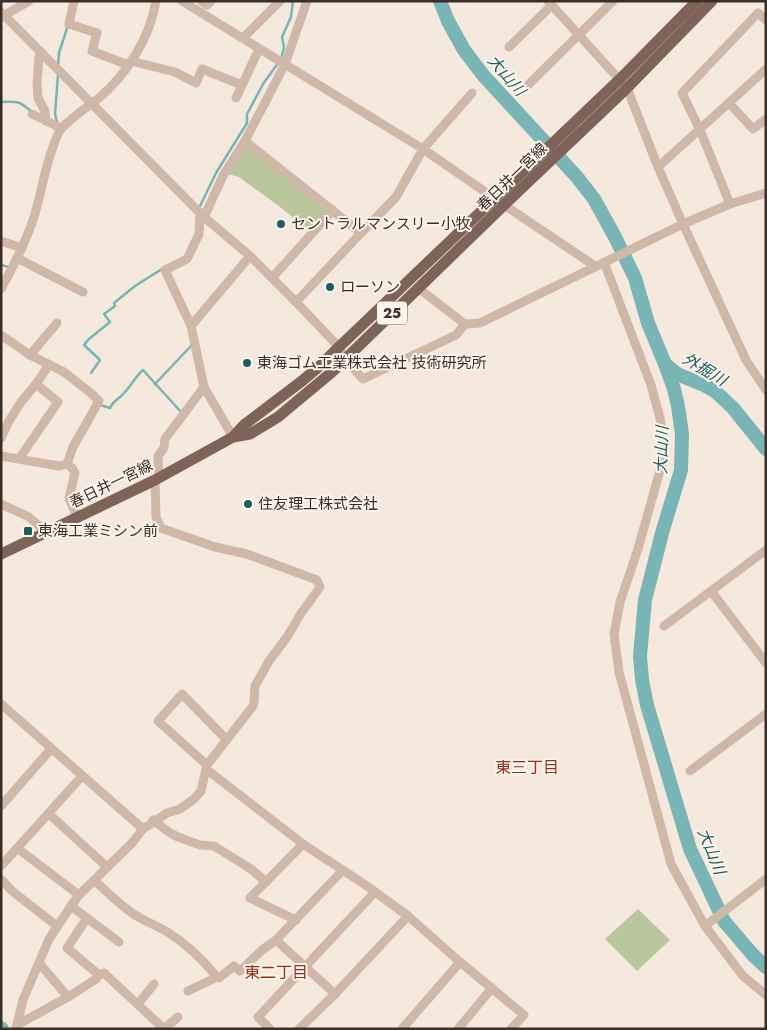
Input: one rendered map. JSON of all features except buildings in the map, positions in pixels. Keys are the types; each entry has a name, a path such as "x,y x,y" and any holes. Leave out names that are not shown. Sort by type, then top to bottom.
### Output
{"main road":[{"name":"春日井一宮線","path":"623,83 696,1"},
{"name":"春日井一宮線","path":"1,554 157,479 232,437 244,425 316,370 499,202 540,171 569,135 712,1"},
{"name":"春日井一宮線","path":"232,437 250,434 278,416 312,390 418,288 499,202 532,162 569,135"}],"street":[{"path":"30,1 2,14 202,215 250,256 296,302 339,347 345,359 363,379 456,335 465,324"},
{"path":"74,1 69,24 97,33 92,51 129,63 176,72 196,83 202,69 242,85"},
{"path":"1,289 22,248 33,220 48,159 57,136 61,129 114,84 143,41 154,13 156,1"},
{"path":"182,1 423,149 595,266"},
{"path":"201,1 208,5 211,1"},
{"path":"243,38 280,1"},
{"path":"232,437 204,387 191,326 165,270 188,258 199,234 202,215 245,141 285,64 307,1"},
{"path":"525,88 614,1"},
{"path":"509,47 550,3 623,83 683,224 746,360 766,390"},
{"path":"730,204 700,130 682,93 758,13 766,20"},
{"path":"236,98 259,48"},
{"path":"41,52 37,83 38,98 45,111 46,121"},
{"path":"658,167 764,74"},
{"path":"296,302 396,197 423,149 472,93"},
{"path":"729,103 753,129 766,119"},
{"path":"32,114 61,129"},
{"path":"245,141 361,233"},
{"path":"418,288 465,324 480,323 683,224 730,204 766,193"},
{"path":"272,278 333,210"},
{"path":"1,241 22,248"},
{"path":"191,326 250,256"},
{"path":"17,258 83,292"},
{"path":"606,261 651,385 661,422 662,463 638,549 620,602 614,634 619,672 672,864 704,926 743,976 766,995"},
{"path":"30,355 57,323"},
{"path":"1,335 30,355 64,372 99,401 73,447 66,464"},
{"path":"1,438 21,402 49,365"},
{"path":"20,459 58,402 36,384"},
{"path":"16,1027 23,1000 49,939 57,926 79,895 132,843 143,829 166,812 180,809 194,800 200,791 207,767 226,739 253,706 255,686 269,661 320,586 317,580 247,554 215,547 160,528 156,517 158,456 164,448 164,439 204,387"},
{"path":"1,456 59,466 66,464 72,468 75,473 69,498 77,517"},
{"path":"1,504 28,517 46,532"},
{"path":"664,626 766,550"},
{"path":"711,591 766,663"},
{"path":"226,739 182,694 158,721 207,767 303,844 408,916 524,1015 511,1029"},
{"path":"1,704 143,829"},
{"path":"690,771 766,714"},
{"path":"1,806 52,750"},
{"path":"1,864 82,776"},
{"path":"49,814 107,867"},
{"path":"153,820 178,838 200,845 214,846 251,869 266,882"},
{"path":"296,920 250,898 303,844"},
{"path":"17,848 79,895"},
{"path":"188,991 219,978 234,966 240,971 262,950 276,940 342,870"},
{"path":"704,926 766,879"},
{"path":"2,880 12,891 57,926"},
{"path":"94,880 136,916 169,933 187,946 218,977"},
{"path":"270,1029 258,1017 375,892"},
{"path":"71,906 119,942"},
{"path":"299,1029 335,994 408,916"},
{"path":"87,918 67,948 99,975"},
{"path":"276,940 335,994"},
{"path":"402,1029 460,962"},
{"path":"39,963 68,997"},
{"path":"16,1027 68,997 104,973 164,1029 178,1017"},
{"path":"138,1004 154,984"},
{"path":"458,1029 492,988"}],"green space":[{"path":"246,147 328,211 311,232 239,177 228,174"},
{"path":"638,909 670,940 637,971 605,939"}],"waterway":[{"path":"200,206 216,173 247,123 247,114 263,84 281,59 284,47 282,37 291,17 293,1"},
{"name":"大山川","path":"440,1 448,21 464,50 483,75 577,177 594,199 635,278 648,323 674,389 682,434 681,470 645,600 640,656 642,680 647,705 690,849 724,921 753,955 766,967"},
{"path":"58,66 59,53 68,25"},
{"path":"57,122 55,114 58,74"},
{"path":"1,102 18,102 32,112"},
{"path":"1,265 9,267"},
{"path":"91,373 100,360 84,345 110,322 104,314 135,286 162,269"},
{"path":"155,384 191,346"},
{"name":"外掘川","path":"665,364 677,374 716,392 733,408 766,449"},
{"path":"100,405 110,408 143,370 181,412"}],"place":[{"name":"セントラルマンスリー小牧","path":"281,224"},
{"name":"ローソン","path":"330,287"},
{"name":"東海ゴム工業株式会社 技術研究所","path":"247,363"},
{"name":"住友理工株式会社","path":"248,504"},
{"name":"東海工業ミシン前","path":"28,531"}],"district":[{"name":"東三丁目","path":"527,767"},
{"name":"東二丁目","path":"276,972"}]}
